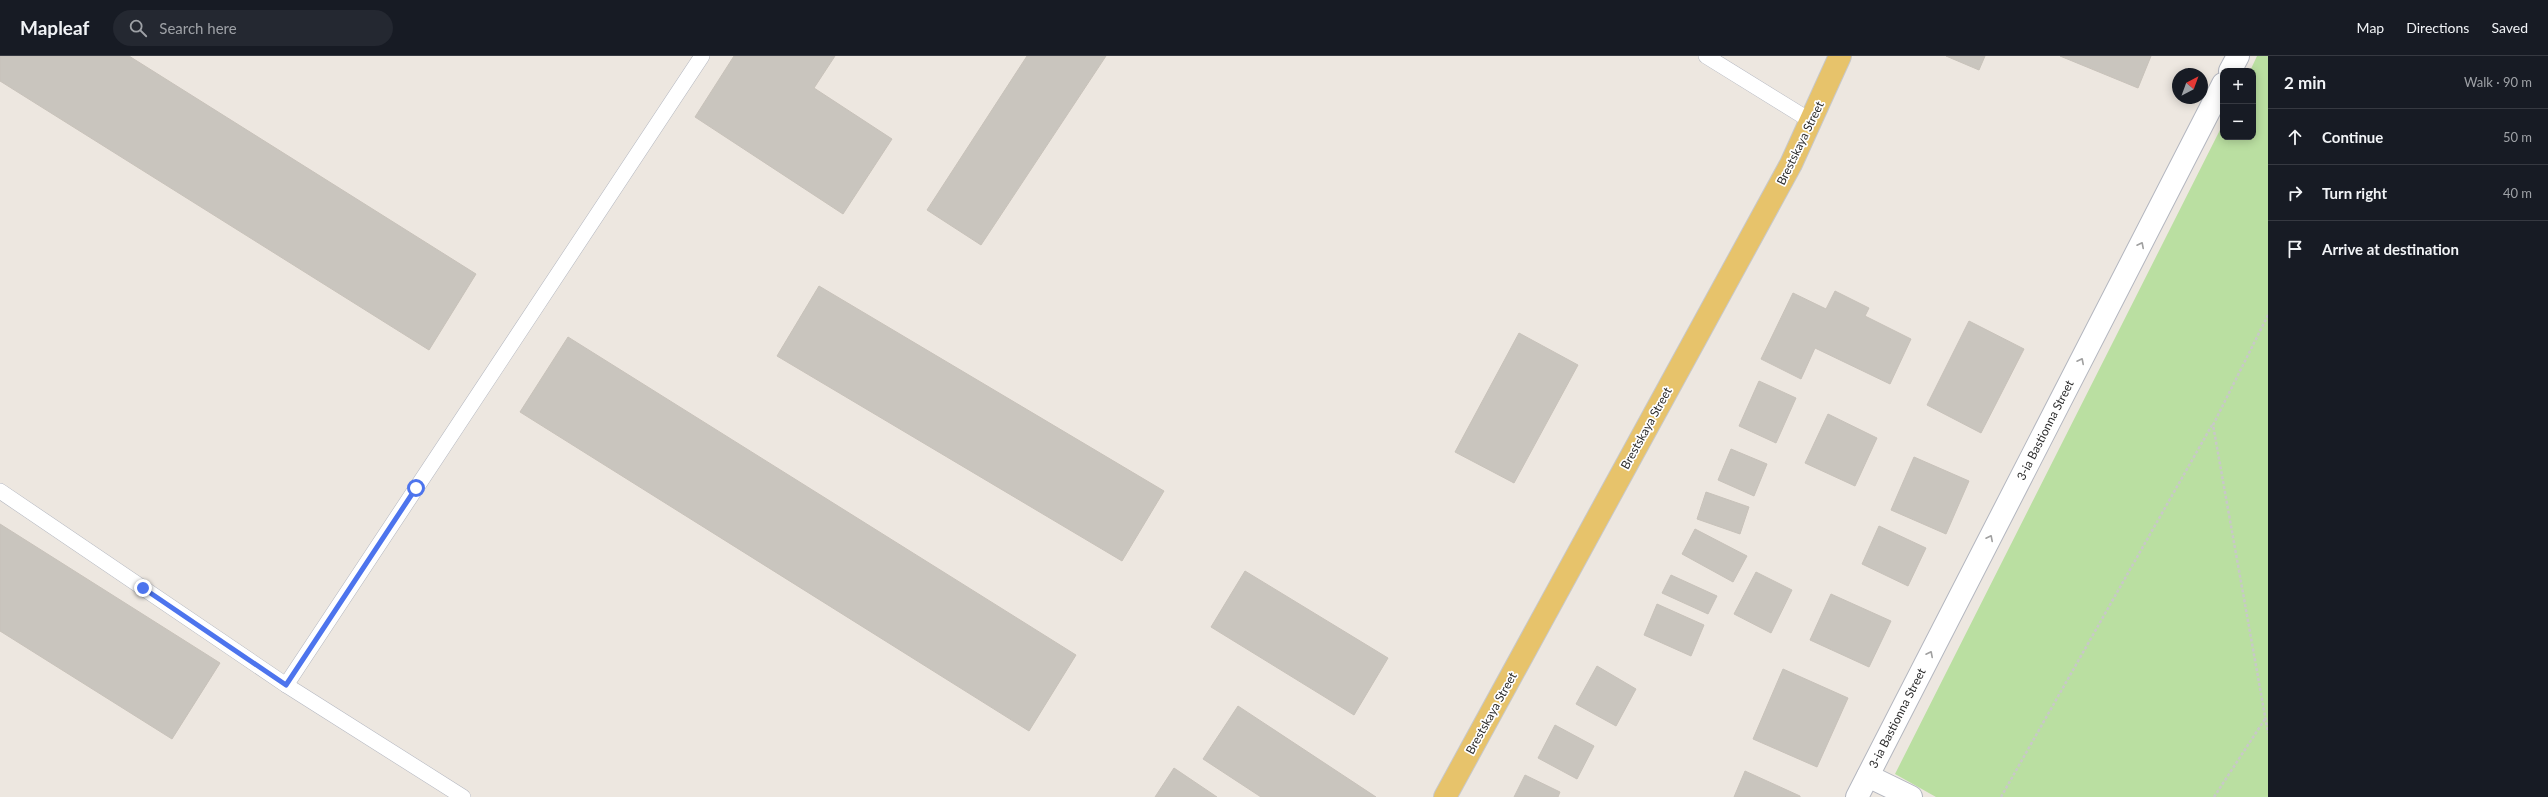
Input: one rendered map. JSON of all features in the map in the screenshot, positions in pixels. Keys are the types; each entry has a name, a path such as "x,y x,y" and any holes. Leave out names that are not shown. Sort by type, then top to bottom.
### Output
{"main road":[{"name":"Brestskaya Street","path":"1444,797 1791,164 1840,56"}],"street":[{"path":"2232,68 2238,56"},
{"name":"3-ia Bastionna Street","path":"1857,797 2220,90"},
{"path":"1868,776 1911,797"}],"lane":[{"path":"286,685 702,56"},
{"path":"1706,56 1811,121"},
{"path":"0,491 286,685 463,797"}],"path":[{"path":"2001,797 2213,425 2268,314"},
{"path":"2213,425 2268,733"},
{"path":"2214,797 2265,719"}],"green space":[{"path":"2257,56 2268,56 2268,797 1936,797 1895,774 2220,130 2220,140 2256,140 2256,68 2251,68"}],"building":[{"path":"0,56 129,56 476,274 429,350 0,81"},
{"path":"734,56 835,56 814,88 892,139 843,214 695,117"},
{"path":"1027,56 1106,56 981,245 927,210"},
{"path":"1946,56 1985,56 1979,70"},
{"path":"2060,56 2151,56 2138,88"},
{"path":"819,286 1164,491 1122,561 777,356"},
{"path":"1835,291 1869,308 1865,316 1911,339 1890,384 1815,348 1801,379 1761,359 1793,293 1826,309"},
{"path":"1969,321 2024,349 1981,433 1927,405"},
{"path":"1519,333 1578,365 1514,483 1455,452"},
{"path":"568,337 1076,655 1029,731 520,412"},
{"path":"1759,381 1796,398 1776,443 1739,426"},
{"path":"1828,414 1877,438 1855,486 1805,463"},
{"path":"1731,449 1767,464 1754,496 1718,480"},
{"path":"1914,457 1969,481 1946,534 1891,510"},
{"path":"1706,492 1749,507 1740,534 1697,519"},
{"path":"0,524 220,663 172,739 0,631"},
{"path":"1879,526 1926,548 1908,586 1862,564"},
{"path":"1695,529 1747,556 1733,582 1682,554"},
{"path":"1245,571 1388,658 1354,715 1211,627"},
{"path":"1756,572 1792,590 1771,633 1734,614"},
{"path":"1671,575 1717,596 1708,614 1662,593"},
{"path":"1831,594 1891,621 1869,667 1810,640"},
{"path":"1657,604 1704,625 1691,656 1644,635"},
{"path":"1597,666 1636,689 1616,726 1576,704"},
{"path":"1783,669 1848,698 1817,767 1753,739"},
{"path":"1238,706 1376,797 1261,797 1203,759"},
{"path":"1555,725 1594,746 1577,779 1538,758"},
{"path":"1174,768 1217,797 1155,797"},
{"path":"1745,771 1800,796 1800,797 1734,797"},
{"path":"1525,775 1560,792 1558,797 1514,797"}],"route":[{"path":"143,588 286,685 416,488"}]}
